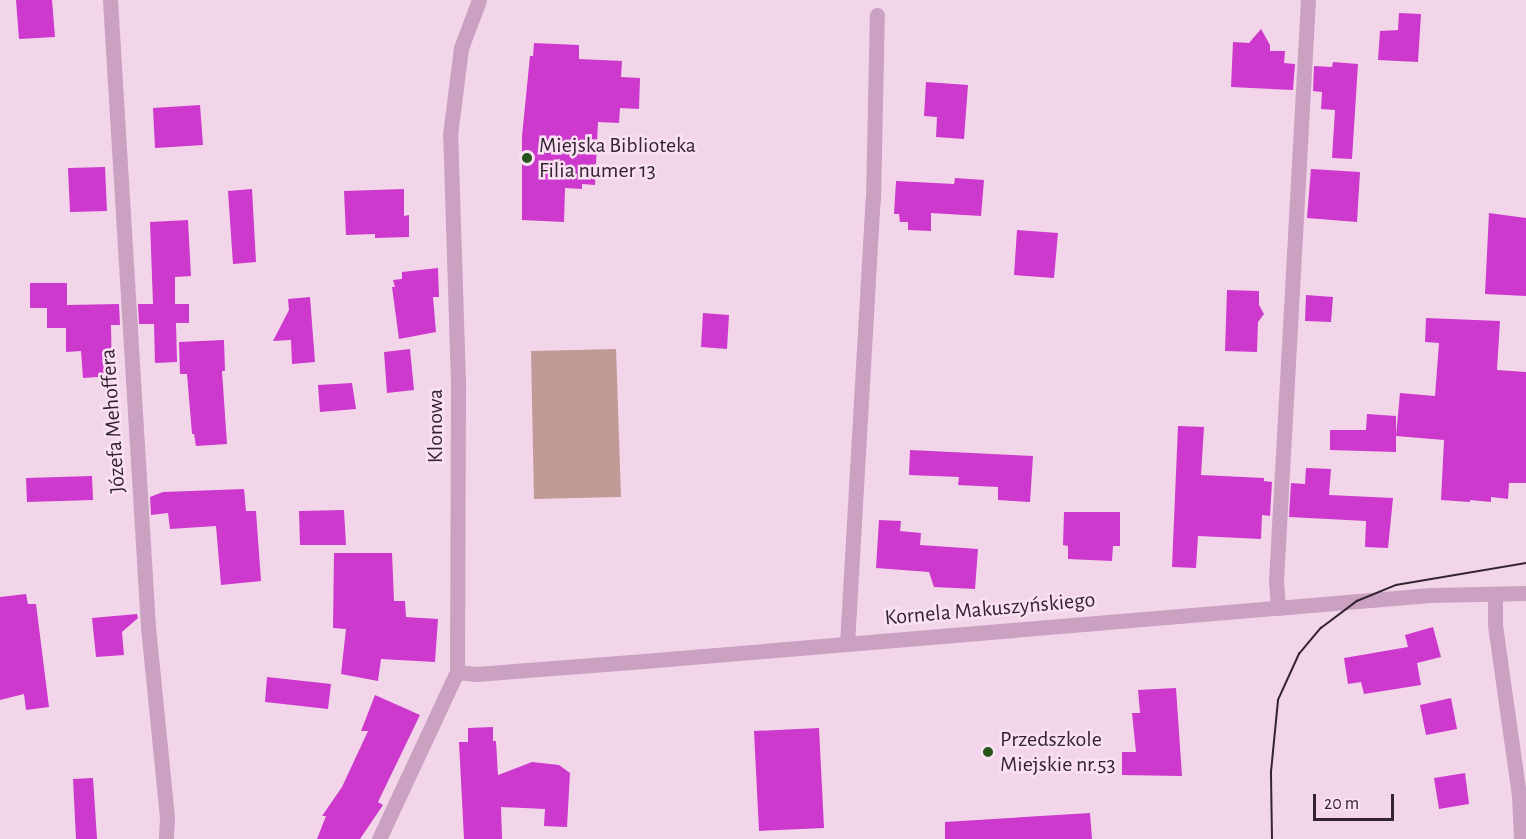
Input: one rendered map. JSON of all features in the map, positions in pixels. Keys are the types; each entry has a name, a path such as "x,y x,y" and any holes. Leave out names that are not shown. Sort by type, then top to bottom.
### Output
{"street":[{"name":"Józefa Mehoffera","path":"110,0 148,627 167,818 166,839"},
{"name":"Klonowa","path":"379,839 457,672 458,383 450,135 461,48 479,0"},
{"path":"1278,608 1276,581 1308,0"},
{"path":"847,644 857,430 873,199 877,15"},
{"name":"Kornela Makuszyńskiego","path":"457,672 487,674 1430,595 1526,593"},
{"path":"1495,594 1496,636 1519,795 1521,839"}],"shaded area":[{"path":"616,349 621,497 534,499 531,351"}],"building":[{"path":"16,0 52,0 55,37 19,39"},
{"path":"1399,13 1421,14 1418,62 1378,60 1380,31 1398,30"},
{"path":"1261,29 1270,45 1270,51 1285,51 1284,63 1295,64 1293,90 1231,87 1233,42 1249,43"},
{"path":"534,43 579,45 579,59 622,61 621,77 640,78 639,109 620,108 619,123 598,122 595,185 582,184 582,189 565,188 564,222 522,220 522,136 530,56 533,56"},
{"path":"1333,62 1358,64 1352,159 1332,158 1335,110 1321,109 1322,92 1313,91 1314,66 1332,67"},
{"path":"926,82 968,85 964,139 936,137 937,117 924,116"},
{"path":"200,105 203,145 155,148 153,108"},
{"path":"105,167 107,211 70,212 68,168"},
{"path":"1311,169 1360,172 1357,222 1307,218"},
{"path":"955,178 984,180 981,216 931,213 931,231 908,230 908,222 900,222 899,214 894,214 896,181 954,184"},
{"path":"252,189 256,262 233,264 228,191"},
{"path":"404,189 404,216 409,215 409,237 375,238 375,234 346,235 344,191"},
{"path":"1489,213 1526,218 1526,296 1485,294"},
{"path":"188,220 191,276 175,277 175,304 189,304 189,323 176,323 177,362 155,363 154,324 139,324 138,304 153,304 150,222"},
{"path":"1017,230 1058,233 1054,278 1014,275"},
{"path":"438,268 439,297 433,297 436,332 399,339 393,280 402,279 402,272"},
{"path":"30,283 67,283 67,305 119,304 120,325 111,325 112,376 83,378 81,351 66,352 66,328 47,328 47,308 30,308"},
{"path":"1227,290 1259,291 1259,305 1264,314 1258,322 1257,352 1225,351"},
{"path":"1306,295 1333,297 1331,322 1305,321"},
{"path":"310,297 315,362 292,364 291,340 273,341 289,310 288,299"},
{"path":"703,313 729,315 727,349 701,347"},
{"path":"1426,318 1500,321 1497,370 1526,372 1526,483 1509,483 1508,499 1491,497 1491,502 1441,500 1444,440 1396,436 1400,393 1435,396 1439,343 1425,342"},
{"path":"224,340 225,371 222,371 227,444 196,446 194,434 192,434 187,374 180,374 179,342"},
{"path":"410,349 414,390 387,393 384,352"},
{"path":"352,383 356,409 320,412 318,385"},
{"path":"1367,414 1396,416 1396,452 1330,450 1330,430 1366,430"},
{"path":"1178,426 1204,427 1201,475 1264,478 1264,481 1272,482 1270,516 1262,515 1261,539 1198,536 1196,568 1172,567"},
{"path":"910,450 1033,456 1030,502 998,500 998,487 958,485 959,477 909,475"},
{"path":"1306,468 1331,469 1329,495 1393,498 1388,548 1365,547 1366,521 1289,517 1291,483 1305,484"},
{"path":"92,476 93,500 27,502 26,478"},
{"path":"244,489 246,511 256,511 261,581 221,585 216,526 170,529 168,513 151,515 150,497 163,492"},
{"path":"344,510 346,545 300,545 299,511"},
{"path":"1064,512 1120,512 1120,546 1113,546 1112,561 1068,559 1068,546 1063,545"},
{"path":"879,520 901,521 900,531 921,533 920,545 978,549 975,589 934,587 929,572 876,568"},
{"path":"334,553 392,553 394,601 405,601 406,617 438,619 435,662 381,659 378,681 341,674 346,629 333,628"},
{"path":"26,594 28,604 36,604 49,707 26,710 24,694 0,700 0,597"},
{"path":"137,614 138,618 122,632 124,655 96,657 92,618"},
{"path":"1433,627 1441,657 1417,663 1421,685 1364,694 1361,682 1348,684 1344,658 1408,647 1405,635"},
{"path":"267,677 331,684 328,709 265,702"},
{"path":"1176,688 1182,776 1122,775 1122,752 1136,752 1132,713 1140,713 1138,690"},
{"path":"375,695 420,715 378,802 383,805 360,839 317,839 326,816 322,816 342,787 368,731 361,731"},
{"path":"1451,698 1457,729 1426,735 1420,705"},
{"path":"493,727 498,775 532,762 559,765 570,773 567,827 544,826 545,809 501,807 502,839 464,839 459,742 468,742 468,728"},
{"path":"819,728 824,828 759,831 754,731"},
{"path":"1465,773 1469,804 1439,809 1434,778"},
{"path":"93,778 97,839 76,839 73,779"},
{"path":"1090,813 1092,839 945,839 945,822"}],"tram line":[{"path":"1272,839 1271,772 1278,700 1299,654 1321,628 1357,601 1396,585 1526,563"}],"place":[{"name":"Miejska Biblioteka Filia numer 13","path":"527,158"},
{"name":"Przedszkole Miejskie nr.53","path":"988,752"}]}
